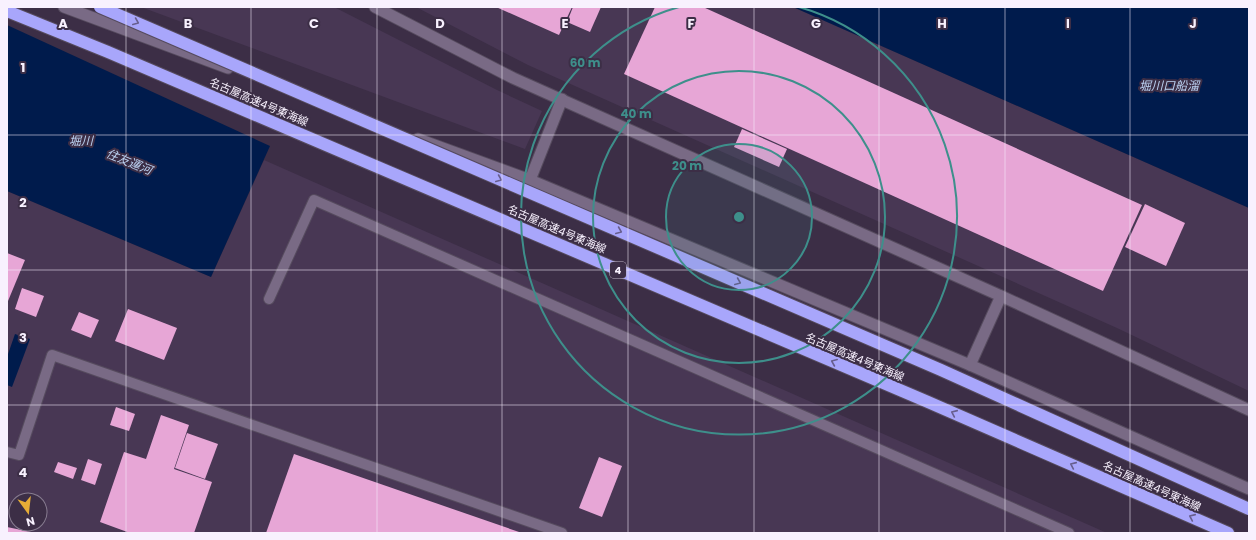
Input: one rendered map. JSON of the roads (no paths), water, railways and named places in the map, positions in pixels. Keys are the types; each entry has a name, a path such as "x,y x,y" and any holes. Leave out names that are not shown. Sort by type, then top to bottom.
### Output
{"highway":[{"name":"名古屋高速4号東海線","path":"100,7 934,367 1249,509"},
{"name":"名古屋高速4号東海線","path":"7,11 122,58 928,402 1228,533"}],"street":[{"path":"64,7 530,180 970,365 1249,489"},
{"path":"375,7 513,78 1001,296 1249,410"},
{"path":"530,180 562,99"},
{"path":"970,365 1001,296"}],"lane":[{"path":"269,299 314,200 1069,533"},
{"path":"7,452 19,455 52,355 562,533"}],"water":[{"name":"堀川口船溜","path":"793,7 1249,7 1249,208"},
{"name":"堀川","path":"7,25 270,146 211,277 7,191"},
{"path":"15,334 30,339 12,387 7,385 7,357"}],"water label":[{"name":"住友運河","path":"129,162"}]}
